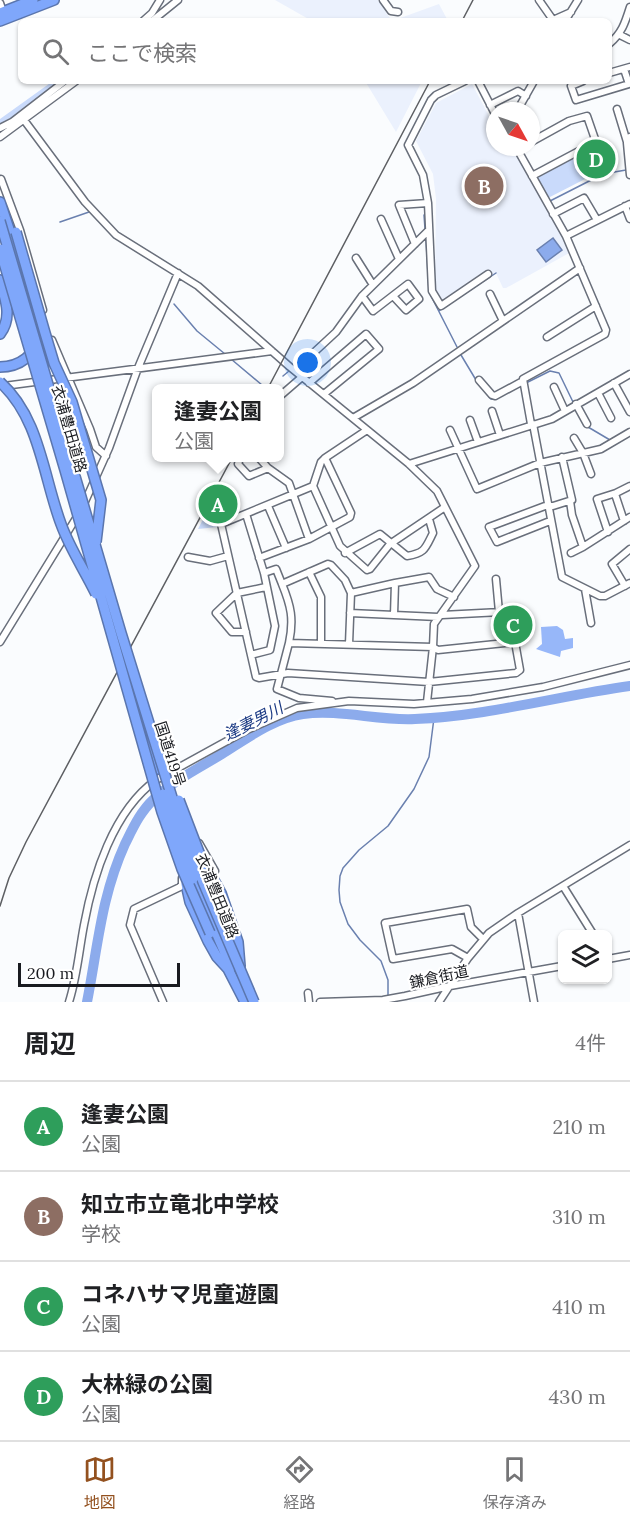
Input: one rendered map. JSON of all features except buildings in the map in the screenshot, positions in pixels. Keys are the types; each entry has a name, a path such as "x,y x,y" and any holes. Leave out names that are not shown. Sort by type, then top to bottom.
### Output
{"highway":[{"path":"1,12 33,0"},
{"path":"1,12 54,0"},
{"path":"0,201 39,330 30,355 14,366 0,367"},
{"name":"衣浦豊田道路","path":"0,201 11,216 54,363 72,402 101,500 96,544"},
{"name":"衣浦豊田道路","path":"0,221 96,544 136,697 159,802 174,850 228,969"},
{"name":"衣浦豊田道路","path":"0,249 108,618 203,882 254,1002"},
{"path":"0,280 7,307 7,319 0,334"},
{"name":"衣浦豊田道路","path":"0,381 16,399 31,426 61,524 108,618"},
{"path":"81,509 116,630"},
{"name":"衣浦豊田道路","path":"136,697 153,723 239,961"},
{"name":"衣浦豊田道路","path":"136,697 193,879 246,1002"},
{"name":"国道419号","path":"136,697 176,822 190,902 213,951 228,969 246,1002"},
{"name":"国道419号","path":"176,822 216,883 238,942 239,961 254,1002"}],"street":[{"path":"146,18 160,0"},
{"path":"156,18 178,0"},
{"path":"383,0 391,11 398,12"},
{"path":"539,0 552,18"},
{"path":"567,18 578,0"},
{"path":"612,42 620,35 626,24 630,7"},
{"path":"558,18 571,12"},
{"path":"620,35 630,40"},
{"path":"575,84 570,86 576,100 629,84 627,68 612,72"},
{"path":"0,128 12,122 61,84"},
{"path":"0,137 72,84"},
{"path":"459,84 436,95 431,100 408,141 408,145 423,175 428,203 432,291 441,306 488,274"},
{"path":"480,84 488,102"},
{"path":"522,102 532,84"},
{"path":"496,102 518,91 526,96"},
{"path":"617,109 629,140 630,176"},
{"path":"532,176 596,142 587,116 569,121 540,137"},
{"path":"24,120 103,223 132,246 207,293 302,377 409,464 437,491 475,566 434,624 427,702"},
{"path":"479,380 489,393 495,396 606,334 566,236 522,156"},
{"path":"1,180 25,246 53,344 83,411 96,447 106,456"},
{"path":"553,214 584,198 597,220"},
{"path":"415,244 399,205 428,203"},
{"path":"566,236 627,205 630,219"},
{"path":"381,219 399,259"},
{"path":"295,370 336,332 362,296 429,230"},
{"path":"356,258 373,285"},
{"path":"353,418 413,383 580,268"},
{"path":"0,642 81,509 106,456 138,368 178,273"},
{"path":"490,294 503,321"},
{"path":"362,296 373,311 393,296"},
{"path":"546,337 596,306"},
{"path":"309,382 366,334 380,349 324,394"},
{"path":"0,386 272,351"},
{"path":"409,464 552,418 630,374"},
{"path":"284,392 302,377"},
{"path":"523,381 562,577 600,596 605,596 628,585 612,564 630,549"},
{"path":"614,384 630,412"},
{"path":"554,387 565,411"},
{"path":"598,393 611,418"},
{"path":"576,404 587,424"},
{"path":"492,411 500,435"},
{"path":"470,420 478,442"},
{"path":"367,430 321,462 313,486 330,528 345,552 367,570 370,569 390,544 445,507"},
{"path":"450,430 477,489 540,463 601,449 630,432"},
{"path":"574,438 591,474"},
{"path":"562,457 572,500 570,501 572,515 584,547"},
{"path":"259,558 309,539 350,517 351,513 325,458"},
{"path":"239,462 249,476 268,468"},
{"path":"263,462 289,483 309,539"},
{"path":"289,643 433,647 438,650 515,642 520,670 516,673 429,682 288,673 256,677 221,524 294,496 313,486"},
{"path":"608,532 597,499 615,494 630,486"},
{"path":"571,553 627,519 615,494"},
{"path":"550,521 497,542 489,527 545,506 570,501"},
{"path":"268,506 286,548"},
{"path":"246,514 264,573 275,626 270,650 252,654"},
{"path":"345,552 380,534 407,556 419,554 424,551 433,533 429,519"},
{"path":"188,557 210,561 228,556"},
{"path":"282,584 328,564 331,566 345,580 351,593 349,644"},
{"path":"264,573 276,569 289,600 293,623 279,674 278,689 298,698 335,702 414,704 514,693 630,665"},
{"path":"309,572 321,597 321,643"},
{"path":"351,593 429,577 437,589 454,597"},
{"path":"496,579 499,612"},
{"path":"394,615 395,583"},
{"path":"246,632 232,632 216,613 237,593 266,587"},
{"path":"585,589 591,623"},
{"path":"350,613 440,616 499,612 505,614 504,642"},
{"path":"289,694 297,708"},
{"path":"69,1002 83,926 97,870 118,825 144,789 156,780 247,730 297,708 335,702"},
{"path":"186,831 192,828 215,871"},
{"path":"163,1002 130,925 134,909 180,888 182,884 168,840 176,837"},
{"path":"439,1002 483,939 518,914 630,845"},
{"path":"563,886 590,930"},
{"path":"468,958 452,949 393,959 385,923 467,909 471,927 483,939"},
{"path":"518,914 534,1002"},
{"path":"612,957 630,955"},
{"name":"鎌倉街道","path":"320,1002 383,1000 558,967"},
{"path":"308,993 309,1002"}],"shaded area":[{"path":"275,0 378,0 390,18 307,18"},
{"path":"439,4 446,18 400,18"},
{"path":"49,84 68,84 0,133 0,119"},
{"path":"367,84 420,84 396,132"},
{"path":"472,84 486,110 486,156 517,156 571,252 506,288 503,288 496,273 491,276 487,273 442,302 435,290 436,199 433,174 416,141 436,103"},
{"path":"600,143 605,144 614,164 587,176 578,155"},
{"path":"576,154 587,178 548,198 535,176"},
{"path":"553,238 562,250 546,262 537,250"},
{"path":"217,492 222,492 231,516 216,522 217,527 198,529"},
{"path":"508,610 514,610 520,639 508,639"},
{"path":"557,626 563,630 565,639 573,638 573,648 561,651 560,657 536,649 542,644 541,627"}],"waterway":[{"path":"550,201 603,174 626,170"},
{"path":"60,222 89,212"},
{"path":"424,215 425,229"},
{"path":"426,239 429,292 457,347"},
{"path":"439,311 496,273"},
{"path":"174,304 197,331 225,354"},
{"path":"461,355 476,380"},
{"path":"231,359 261,384"},
{"path":"283,376 289,371"},
{"path":"528,382 550,371 559,373 573,402"},
{"path":"486,393 491,399 496,399"},
{"path":"588,427 610,440"},
{"name":"逢妻男川","path":"87,1002 110,883 125,844 141,815 149,804 169,786 261,730 281,720 303,714 331,713 401,719 442,717 496,710 630,686"},
{"path":"388,998 388,980 381,961 348,924 340,902 340,876 343,868 359,850 388,826 414,789 429,757 434,718"}],"tunnel":[{"path":"126,663 135,696"}],"railway":[{"path":"464,18 473,0"},
{"path":"270,384 428,84"},
{"path":"0,906 9,878 26,842 230,462"}],"place":[{"name":"大林緑の公園","path":"596,159"},
{"name":"知立市立竜北中学校","path":"484,186"},
{"name":"逢妻公園","path":"218,504"},
{"name":"コネハサマ児童遊園","path":"513,625"}]}
